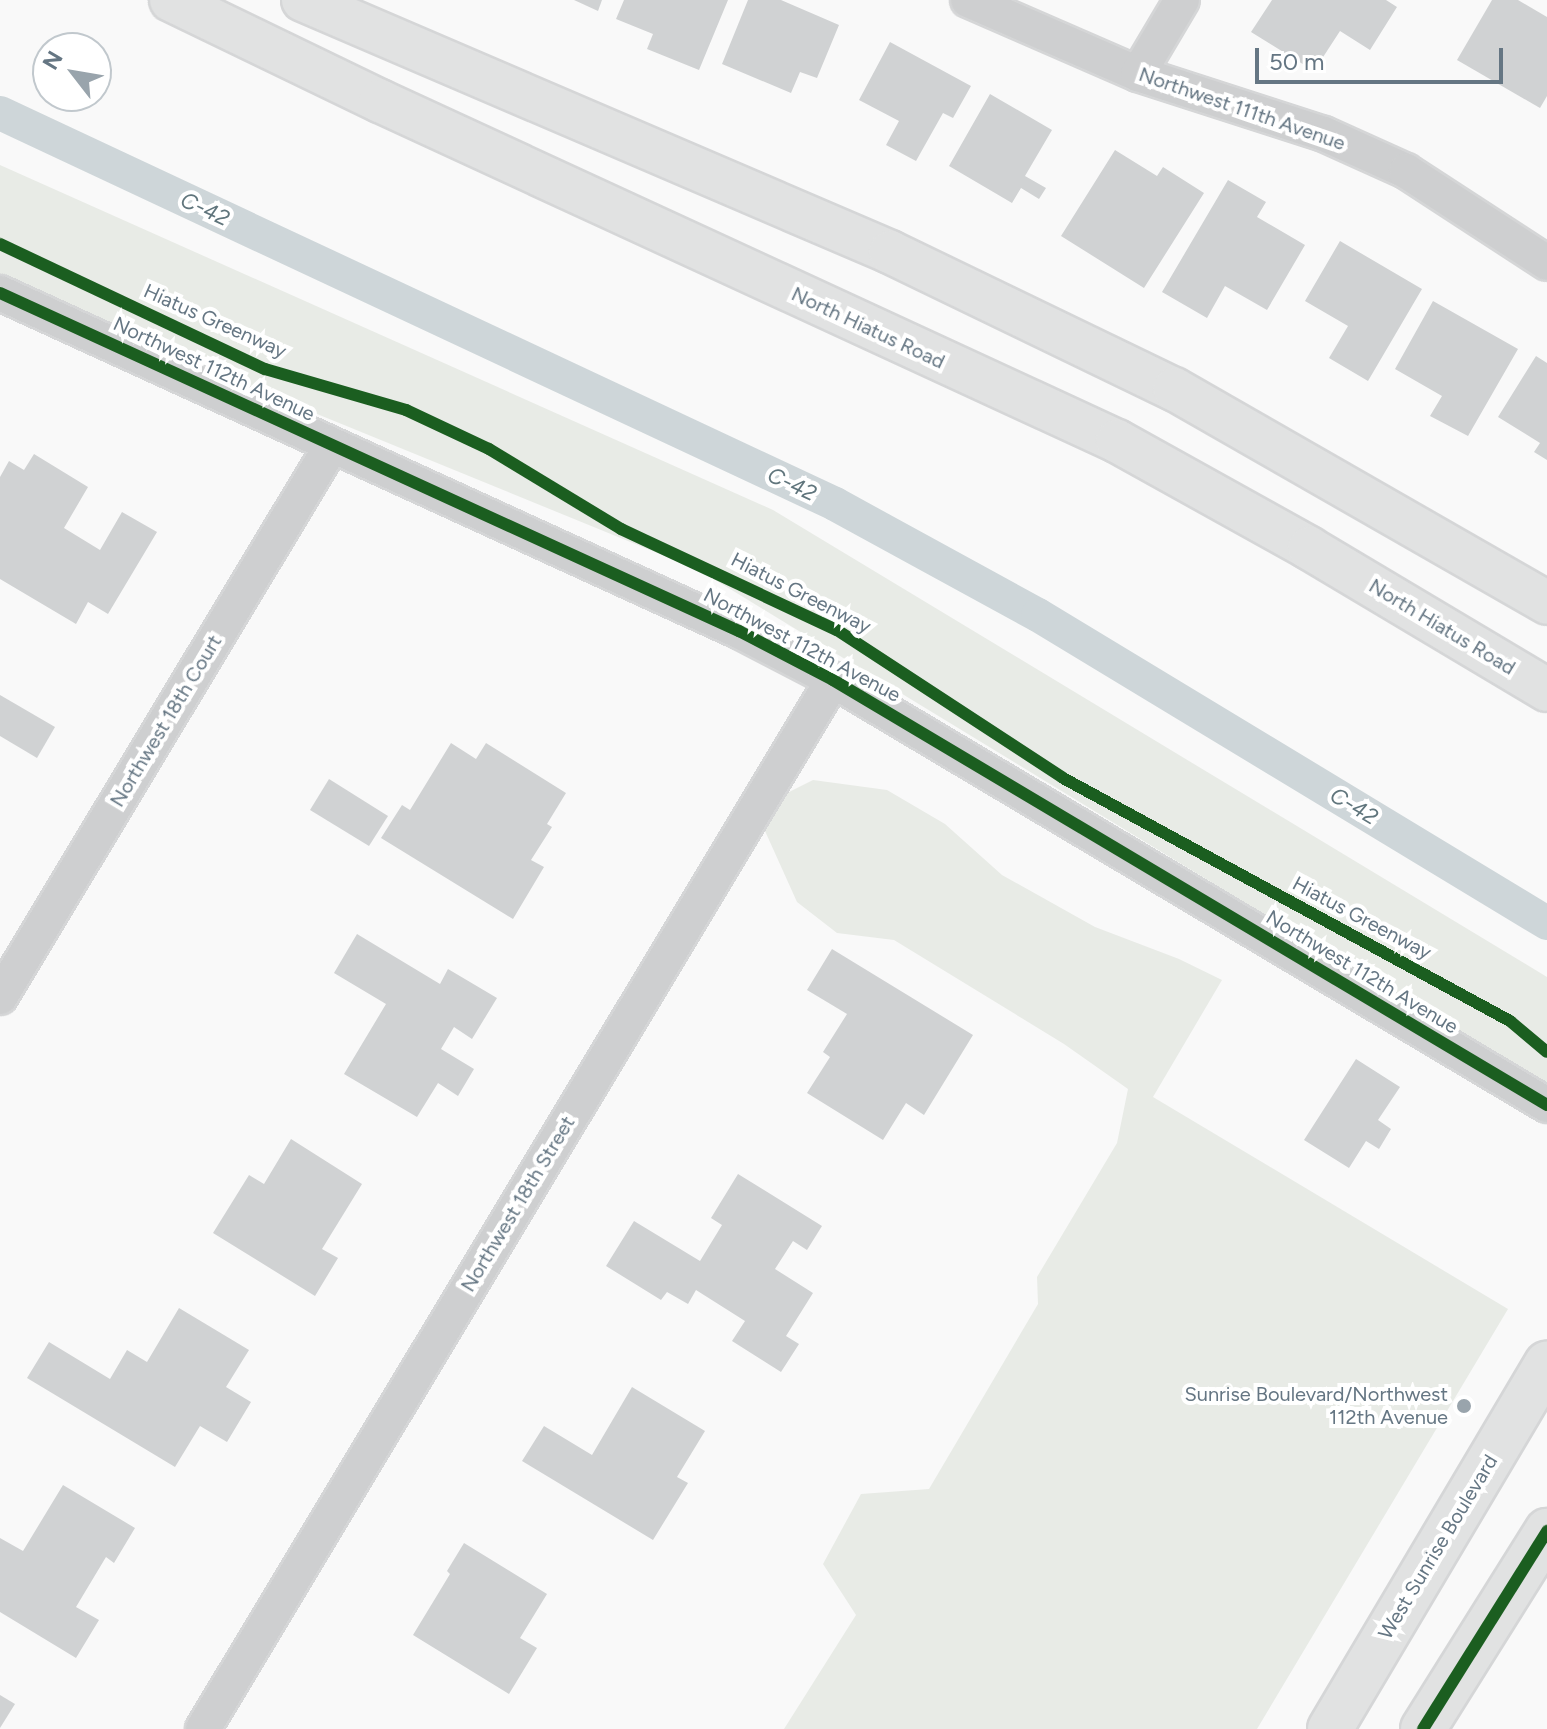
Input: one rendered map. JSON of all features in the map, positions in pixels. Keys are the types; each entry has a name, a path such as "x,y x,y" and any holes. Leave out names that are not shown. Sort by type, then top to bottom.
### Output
{"highway":[{"name":"West Sunrise Boulevard","path":"1330,1729 1547,1364"},
{"path":"1423,1729 1547,1531"}],"main road":[{"name":"North Hiatus Road","path":"171,0 494,154 1117,441 1309,548 1547,690"},
{"path":"303,0 890,252 1160,382 1547,603"}],"street":[{"name":"Northwest 111th Avenue","path":"968,0 1138,74 1324,134 1406,171 1547,263"},
{"path":"1138,74 1182,0"},
{"name":"Northwest 112th Avenue","path":"0,293 739,631 833,680 1547,1105"},
{"name":"Northwest 18th Court","path":"0,997 332,445"},
{"name":"Northwest 18th Street","path":"203,1729 833,680"}],"shaded area":[{"path":"0,165 773,510 1547,977 1547,1087 699,570 72,314 0,276"},
{"path":"813,780 887,790 945,824 1002,875 1095,927 1179,959 1222,980 1153,1097 1508,1309 1257,1729 784,1729 856,1615 823,1564 861,1494 929,1489 1038,1304 1037,1277 1117,1143 1128,1089 1064,1044 894,940 837,933 797,902 765,831 785,794"}],"building":[{"path":"574,0 602,0 598,11"},
{"path":"624,0 728,0 699,70 647,49 653,34 616,19"},
{"path":"748,0 781,0 839,25 817,78 800,72 791,93 722,64"},
{"path":"1272,0 1386,0 1397,7 1370,50 1340,31 1314,71 1251,32"},
{"path":"1492,0 1518,0 1547,17 1547,96 1540,108 1457,60"},
{"path":"890,42 971,86 953,118 943,113 916,161 886,145 899,121 859,100"},
{"path":"990,94 1052,130 1025,176 1046,188 1039,199 1021,188 1012,203 949,166"},
{"path":"1115,150 1157,176 1163,167 1204,193 1144,288 1061,236"},
{"path":"1228,180 1266,202 1257,217 1305,245 1267,310 1225,286 1207,318 1162,292"},
{"path":"1340,241 1422,289 1368,381 1329,358 1348,326 1305,301"},
{"path":"1433,301 1518,349 1468,436 1430,416 1442,396 1395,369"},
{"path":"1536,356 1547,363 1547,460 1534,452 1540,443 1498,417"},
{"path":"34,454 88,487 64,528 100,550 122,512 157,532 108,614 88,602 76,624 0,579 0,477 9,461 24,470"},
{"path":"0,695 55,727 37,758 0,736"},
{"path":"451,743 476,759 486,743 566,793 547,824 552,827 531,860 544,867 513,919 381,838 402,805 410,810"},
{"path":"329,779 388,816 369,846 310,810"},
{"path":"357,934 440,984 448,969 497,998 472,1039 454,1027 441,1049 474,1069 458,1096 438,1083 417,1117 344,1074 386,1004 334,973"},
{"path":"832,949 973,1035 924,1115 906,1103 883,1140 807,1093 830,1057 823,1052 847,1014 807,990"},
{"path":"1356,1059 1400,1087 1378,1120 1391,1129 1379,1149 1366,1141 1349,1168 1304,1140"},
{"path":"291,1139 362,1184 322,1249 338,1258 315,1296 213,1233 249,1175 264,1184"},
{"path":"738,1174 822,1226 807,1250 793,1241 775,1269 813,1293 786,1336 799,1344 781,1372 732,1341 745,1321 696,1290 688,1304 667,1292 661,1300 606,1266 634,1221 700,1261 722,1225 711,1218"},
{"path":"179,1308 249,1350 226,1387 251,1402 227,1442 200,1426 175,1467 27,1378 49,1342 110,1379 127,1350 147,1362"},
{"path":"632,1387 705,1431 677,1477 688,1483 653,1540 522,1461 544,1426 592,1455"},
{"path":"63,1485 135,1528 114,1563 106,1557 76,1607 99,1620 76,1658 0,1612 0,1538 23,1551"},
{"path":"464,1543 547,1594 520,1638 537,1648 509,1694 413,1635 450,1574 447,1571"},
{"path":"0,1695 15,1704 0,1728"}],"waterway":[{"name":"C-42","path":"0,113 835,504 1038,615 1547,923"}],"cycle path":[{"name":"Hiatus Greenway","path":"0,244 265,369 406,410 489,449 621,529 837,630 1063,778 1510,1021 1547,1052"},
{"path":"0,293 739,631 833,680 1547,1105"},
{"path":"1423,1729 1547,1531"}],"place":[{"name":"Sunrise Boulevard/Northwest 112th Avenue","path":"1464,1406"}]}
